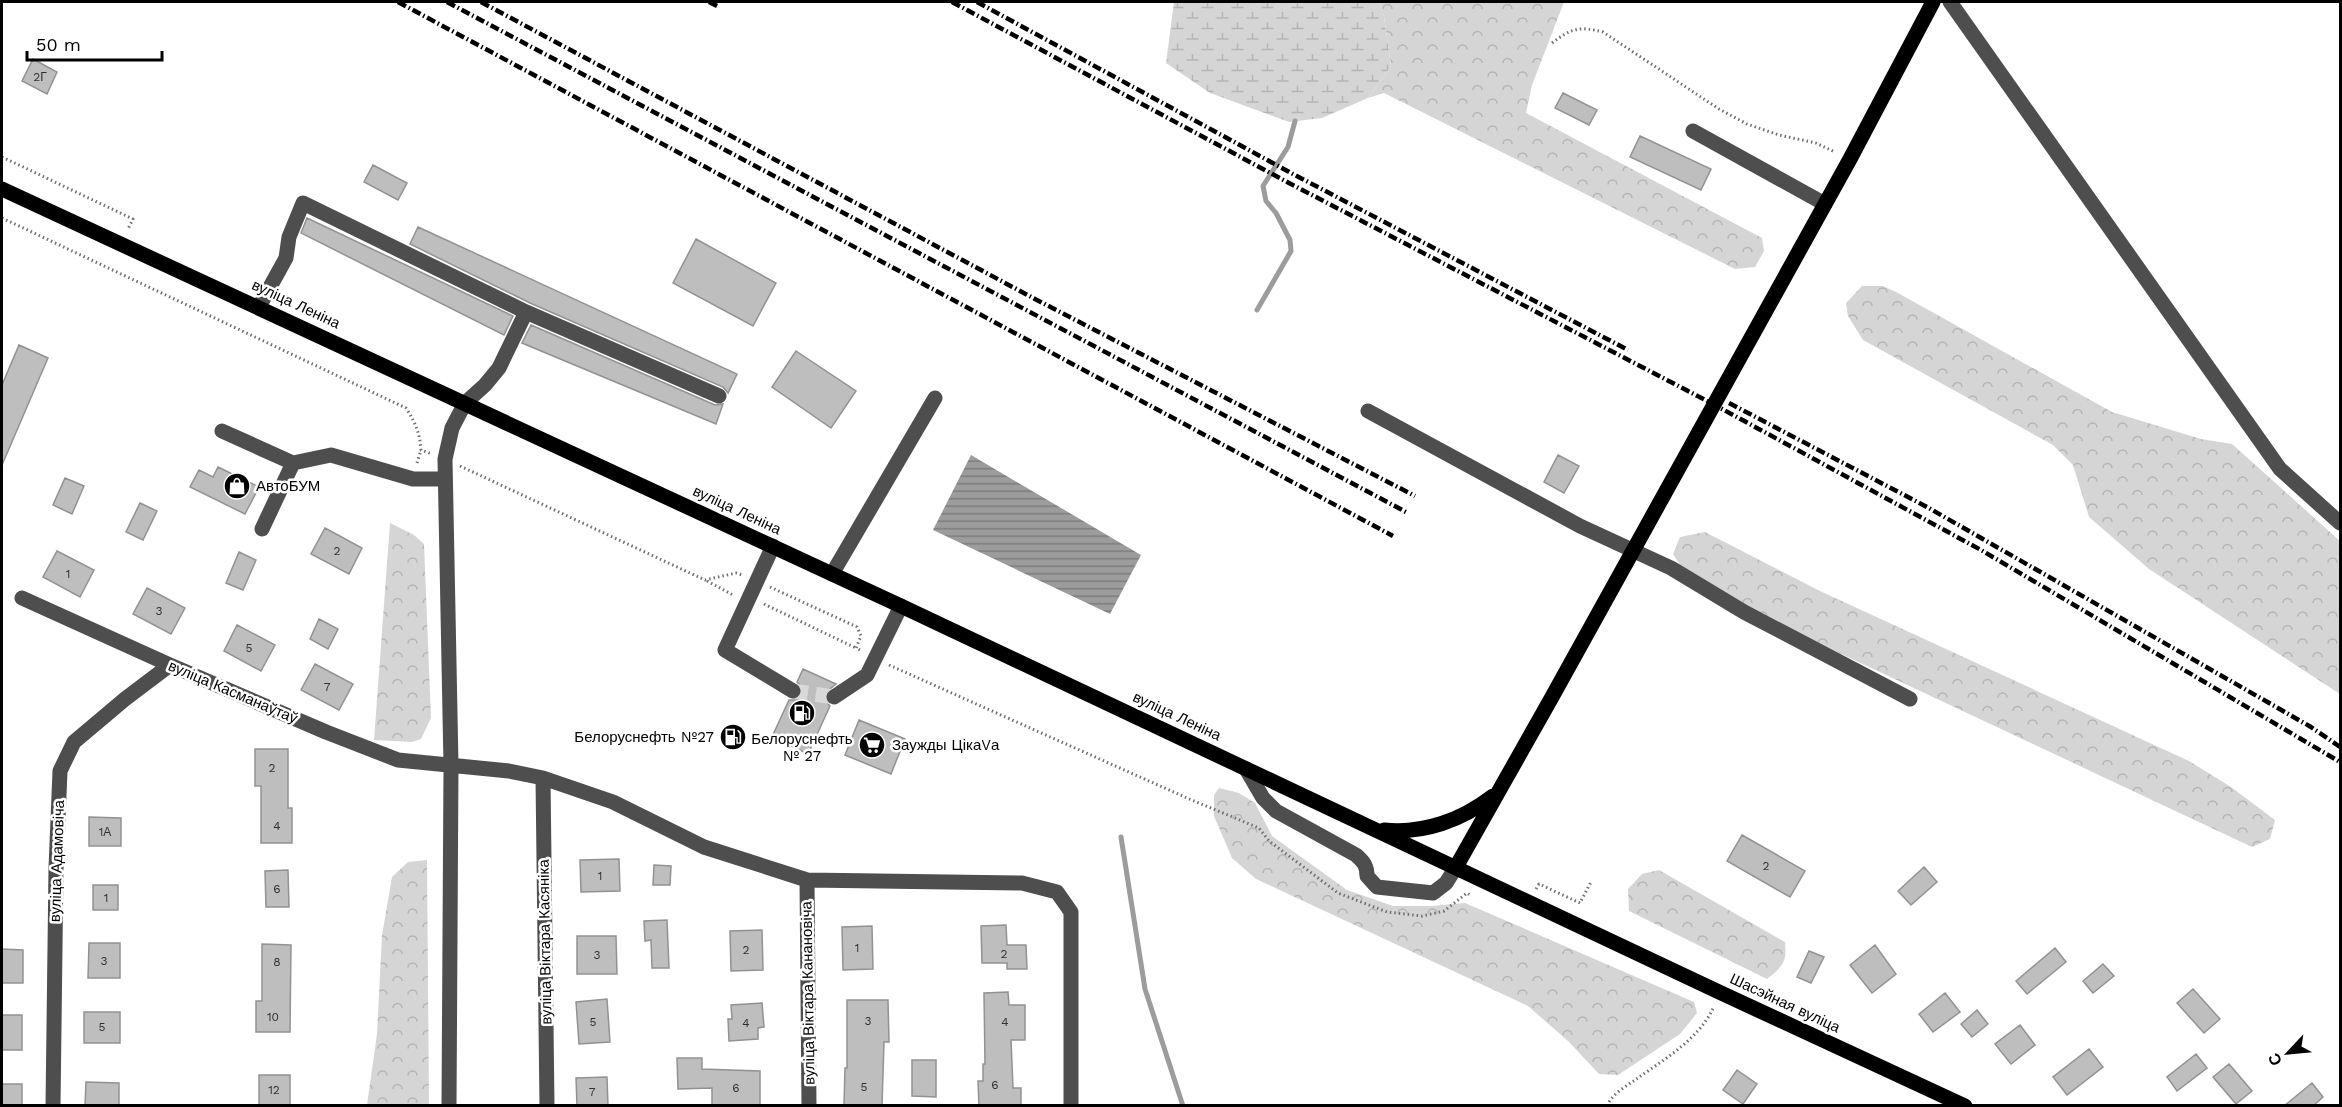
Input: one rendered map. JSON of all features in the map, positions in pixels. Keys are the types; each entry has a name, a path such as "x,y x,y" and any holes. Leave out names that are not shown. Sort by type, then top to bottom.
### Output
{"main road":[{"path":"1456,867 1850,159 1933,2"},
{"name":"вуліца Леніна","path":"2,189 773,546 1456,867"},
{"path":"1376,830 1409,831 1447,822 1483,803 1498,792"},
{"name":"Шасэйная вуліца","path":"1456,867 1965,1106"}],"street":[{"path":"1950,2 2280,470 2340,523"},
{"path":"1693,131 1825,204"},
{"path":"259,307 286,258 289,237 303,202 526,312 719,396"},
{"path":"449,1106 451,765 445,459 452,428 465,403 485,385 499,368 526,312"},
{"path":"832,574 935,398"},
{"path":"1368,411 1580,526 1671,568 1744,612 1910,699"},
{"path":"222,431 293,463 332,455 413,479 444,479"},
{"path":"262,529 293,463"},
{"path":"773,546 725,650 793,691"},
{"name":"вуліца Касманаўтаў","path":"22,598 170,665 326,732 398,760 543,778 614,802 704,847 807,880 1022,883 1057,892 1071,912 1071,1106"},
{"path":"834,697 867,675 874,656 901,606"},
{"name":"вуліца Адамовіча","path":"53,1106 56,868 60,771 75,742 125,699 170,665"},
{"path":"1246,769 1263,798 1276,811 1356,855 1364,862 1367,876 1377,887 1433,893 1446,883 1456,867"},
{"name":"вуліца Віктара Касяніка","path":"543,778 547,1106"},
{"name":"вуліца Віктара Канановіча","path":"807,880 809,1106"}],"path":[{"path":"1552,44 1572,31 1584,27 1603,32 1719,109 1747,124 1816,143 1850,159"},
{"path":"2,157 133,219"},
{"path":"2,218 406,408 416,423 421,450 445,459 705,580 747,603 755,606 764,604 922,681 1259,828 1269,841 1338,893 1387,912 1422,916 1444,911 1467,893 1478,898"},
{"path":"705,580 736,573 857,627 861,636 856,648"},
{"path":"1539,884 1580,903 1591,882"},
{"path":"1607,1106 1617,1093 1678,1050 1709,1017 1719,992"}],"green space":[{"path":"1174,2 1379,2 1384,16 1391,66 1368,98 1322,118 1289,122 1210,93 1166,63"},
{"path":"1379,2 1564,2 1532,85 1526,113 1762,238 1764,251 1755,267 1735,269 1384,93 1368,98 1391,66 1384,16"},
{"path":"1862,286 1883,286 1898,293 2112,412 2201,439 2232,444 2340,541 2340,694 2149,569 2089,517 2073,465 2053,445 1863,340 1848,316 1846,303"},
{"path":"390,523 414,535 424,544 431,718 421,739 412,742 374,740"},
{"path":"1705,532 1820,591 2189,761 2231,787 2275,820 2270,839 2252,847 1784,627 1683,569 1673,554 1680,537"},
{"path":"1219,788 1239,793 1255,803 1272,836 1347,890 1393,906 1465,903 1694,1002 1697,1013 1680,1034 1618,1075 1599,1074 1568,1041 1528,1006 1256,879 1232,858 1214,816 1214,795"},
{"path":"427,860 429,1105 367,1105 377,1034 382,935 392,877 408,862"},
{"path":"1659,870 1785,942 1784,959 1780,967 1767,979 1629,911 1628,889 1642,874"}],"shaded area":[{"path":"971,455 1141,555 1110,614 933,530"}],"building":[{"path":"33,59 57,72 47,94 22,81"},
{"path":"1563,93 1597,110 1589,125 1555,108"},
{"path":"1640,136 1711,169 1701,190 1630,157"},
{"path":"373,165 407,183 398,200 364,182"},
{"path":"307,218 513,316 504,335 301,233"},
{"path":"418,227 737,374 728,393 723,387 530,303 410,244"},
{"path":"696,239 776,283 753,326 673,283"},
{"path":"531,325 715,405 723,404 716,424 522,343"},
{"path":"19,345 48,358 2,465 2,385"},
{"path":"796,351 856,391 831,428 772,387"},
{"path":"1558,455 1579,466 1564,493 1544,482"},
{"path":"218,467 259,487 245,514 190,487 199,470 213,477"},
{"path":"65,478 84,486 72,514 53,505"},
{"path":"140,503 157,511 143,540 126,532"},
{"path":"325,528 362,548 349,574 311,554"},
{"path":"57,551 94,570 80,597 43,577"},
{"path":"239,552 256,560 243,590 226,583"},
{"path":"147,588 185,608 171,634 133,614"},
{"path":"319,619 338,629 328,649 310,639"},
{"path":"237,625 275,645 261,671 224,651"},
{"path":"315,664 353,684 339,710 301,690"},
{"path":"803,669 836,684 825,693 826,702 830,706 808,754 772,737 789,700 797,700 802,695 802,687 797,682"},
{"path":"859,720 905,739 891,774 845,755"},
{"path":"255,749 288,749 288,808 292,808 292,843 261,843 261,786 255,786"},
{"path":"89,817 121,818 121,846 89,846"},
{"path":"1742,835 1805,871 1790,897 1727,861"},
{"path":"619,859 620,891 581,892 580,860"},
{"path":"654,865 671,866 670,885 653,885"},
{"path":"1924,867 1937,882 1911,905 1898,891"},
{"path":"288,870 289,907 266,907 265,871"},
{"path":"93,885 118,885 118,910 93,910"},
{"path":"667,920 669,968 652,968 651,940 645,941 644,921"},
{"path":"1006,925 1007,945 1026,945 1027,969 1007,969 1007,963 982,963 981,926"},
{"path":"872,926 873,969 843,970 842,927"},
{"path":"762,930 763,970 731,971 730,931"},
{"path":"577,936 616,936 617,974 577,974"},
{"path":"89,943 120,943 120,978 88,978"},
{"path":"262,944 291,945 290,1032 256,1032 256,1001 262,1001"},
{"path":"1875,945 1896,974 1872,993 1850,965"},
{"path":"2055,948 2066,962 2027,994 2016,981"},
{"path":"2,949 23,950 23,983 2,983"},
{"path":"1809,951 1824,957 1811,983 1797,977"},
{"path":"2103,964 2114,976 2093,993 2083,981"},
{"path":"2193,989 2220,1019 2204,1033 2177,1003"},
{"path":"1008,992 1009,1005 1025,1005 1025,1040 1011,1040 1013,1088 1021,1088 1021,1106 979,1106 978,1081 983,1081 983,1064 985,1064 984,993"},
{"path":"1945,993 1960,1012 1933,1032 1919,1014"},
{"path":"607,999 610,1042 579,1044 576,1002"},
{"path":"847,1000 888,1000 889,1042 884,1042 882,1106 844,1105 845,1068 847,1068"},
{"path":"762,1003 764,1027 758,1028 758,1039 729,1041 728,1019 732,1019 731,1005"},
{"path":"1977,1010 1988,1024 1972,1037 1961,1024"},
{"path":"84,1012 120,1012 120,1043 84,1043"},
{"path":"2,1015 22,1015 22,1050 2,1050"},
{"path":"2020,1025 2035,1045 2011,1064 1995,1044"},
{"path":"2089,1049 2103,1067 2067,1095 2053,1077"},
{"path":"2196,1054 2207,1068 2177,1091 2167,1077"},
{"path":"677,1058 702,1058 702,1069 760,1071 760,1106 712,1106 712,1088 678,1089"},
{"path":"912,1060 936,1060 936,1097 912,1096"},
{"path":"2229,1064 2252,1091 2236,1104 2213,1077"},
{"path":"1737,1070 1757,1084 1743,1104 1723,1090"},
{"path":"259,1075 290,1075 290,1105 259,1105"},
{"path":"607,1077 608,1106 577,1106 576,1078"},
{"path":"86,1082 119,1083 119,1106 85,1106"},
{"path":"2312,1083 2323,1097 2313,1106 2284,1106"},
{"path":"2,1084 22,1084 22,1106 2,1106"}],"waterway":[{"path":"1257,310 1291,251 1290,240 1276,213 1266,201 1263,186 1288,147 1295,121"},
{"path":"1121,837 1145,989 1183,1106"}],"tunnel":[{"path":"793,691 834,697"}],"railway":[{"path":"398,2 1393,536"},
{"path":"447,2 1406,512"},
{"path":"481,2 1035,299 1415,496"},
{"path":"709,2 719,7"},
{"path":"952,2 1289,183 1713,404 1981,550 2340,762"},
{"path":"977,2 1293,174 1628,350"},
{"path":"1729,403 1927,507 2311,727 2340,747"}],"place":[{"name":"АвтоБУМ","path":"237,486"},
{"name":"Белоруснефть № 27","path":"802,713"},
{"name":"Белоруснефть №27","path":"733,737"},
{"name":"Заужды ЦікаVа","path":"872,745"}]}
